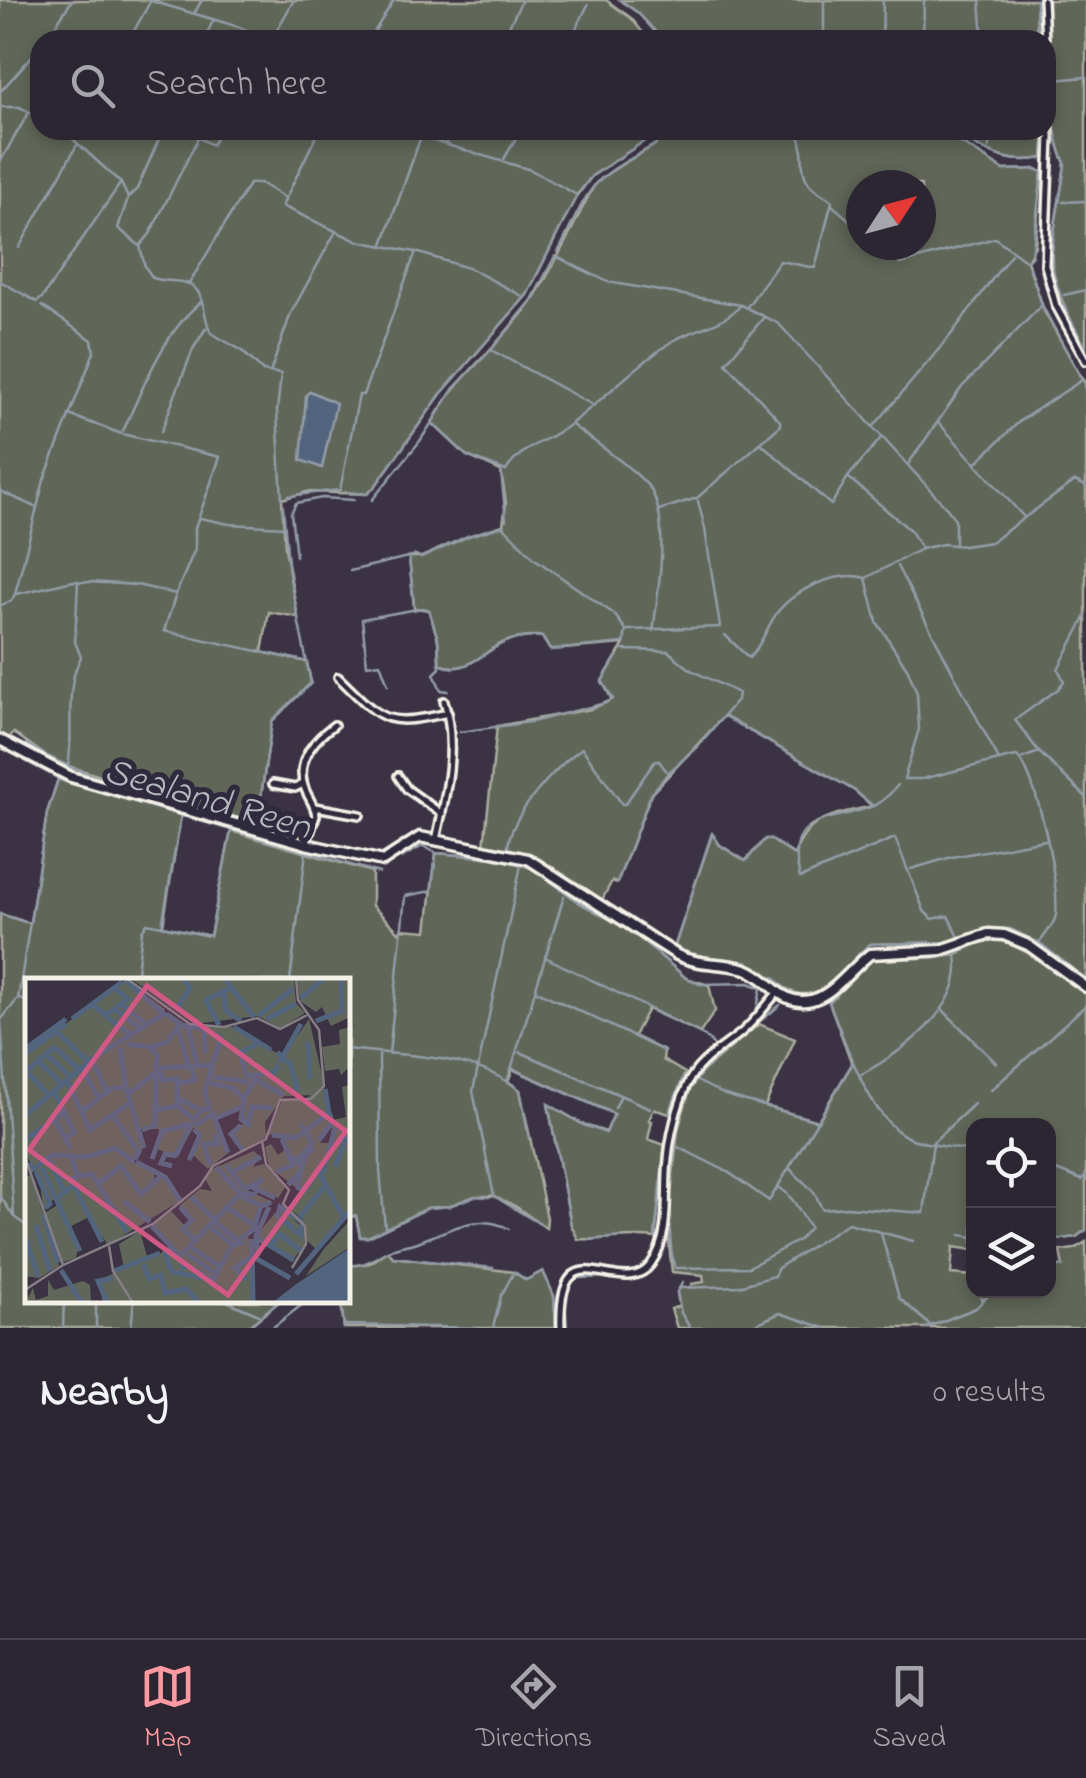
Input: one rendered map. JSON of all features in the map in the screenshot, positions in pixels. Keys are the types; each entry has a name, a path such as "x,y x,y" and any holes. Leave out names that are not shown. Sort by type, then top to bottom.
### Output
{"main road":[{"path":"0,740 71,777 306,844 383,861 414,839 436,840 528,859 677,955 698,963 746,970 798,999 822,996 870,954 941,950 994,933 1028,944 1086,987"}],"street":[{"path":"1043,0 1044,30"},
{"path":"1050,140 1044,266 1056,306 1086,362"},
{"path":"338,678 379,717 405,722 448,713"},
{"path":"436,840 450,770 451,732 444,701"},
{"path":"306,844 316,816 303,784 311,743 334,726"},
{"path":"398,776 407,789 442,814"},
{"path":"273,784 295,788 303,784"},
{"path":"315,807 360,814"},
{"path":"561,1328 561,1293 570,1277 581,1272 634,1274 652,1263 664,1238 668,1156 688,1082 700,1064 742,1032 771,985"}],"green space":[{"path":"0,0 606,0 631,18 641,30 30,30 30,140 646,140 592,176 577,195 527,295 441,394 374,488 367,494 307,492 282,499 285,548 298,617 269,612 262,652 307,662 311,683 272,721 257,824 53,761 14,733 9,738 0,734"},
{"path":"620,0 1036,0 1037,30 654,30"},
{"path":"1048,0 1086,0 1086,348 1063,301 1052,263 1065,163 1056,136 1056,30 1048,30"},
{"path":"661,140 951,140 1004,170 1042,172 1035,246 1027,261 1045,313 1086,385 1086,979 1039,943 1010,929 981,930 952,942 870,944 824,988 802,994 750,965 674,948 712,834 720,845 745,861 765,839 794,855 815,824 872,806 855,791 724,716 651,794 617,883 612,881 602,900 532,857 484,846 497,726 591,709 612,700 602,681 624,644 550,650 537,636 505,642 467,665 439,664 438,640 429,610 414,608 409,557 422,557 503,525 506,503 501,471 467,456 432,423 453,390 531,302 595,184"},
{"path":"964,140 1044,140 1043,158 1014,160"},
{"path":"58,779 181,815 163,926 210,936 231,831 372,872 372,906 400,933 401,929 427,931 436,853 497,858 533,868 580,903 633,932 686,978 709,985 715,1011 700,1033 648,1009 634,1036 664,1051 663,1060 685,1073 669,1114 654,1109 649,1120 652,1121 648,1139 665,1145 655,1238 578,1239 571,1225 548,1104 584,1125 606,1132 614,1114 513,1069 508,1081 520,1090 546,1228 494,1196 475,1196 449,1206 427,1208 368,1237 360,1237 356,1216 350,1217 350,978 25,978 25,1303 278,1303 247,1328 0,1328 0,914 30,923 47,813"},
{"path":"1000,939 1042,960 1086,993 1086,1230 1076,1237 1056,1240 1056,1118 966,1118 966,1249 953,1247 951,1274 966,1275 966,1298 1056,1298 1056,1266 1063,1266 1060,1251 1086,1242 1086,1325 677,1328 671,1309 679,1306 677,1292 704,1282 703,1275 672,1272 668,1235 678,1130 690,1089 702,1072 759,1024 795,1039 765,1106 818,1121 852,1064 829,1002 871,960 956,955 975,944"},
{"path":"388,1251 393,1257 514,1272 526,1280 543,1271 554,1296 556,1328 344,1328 341,1303 350,1303 350,1266 370,1263"}],"water":[{"path":"310,391 336,403 322,468 301,460 306,395"}],"waterway":[{"path":"52,30 72,0"},
{"path":"148,0 246,30"},
{"path":"195,12 202,0"},
{"path":"277,30 294,0"},
{"path":"375,30 394,0"},
{"path":"507,30 522,0"},
{"path":"620,0 654,30"},
{"path":"824,0 824,30"},
{"path":"882,30 883,0"},
{"path":"923,30 924,0"},
{"path":"980,0 982,30"},
{"path":"1036,0 1037,30"},
{"path":"1048,0 1048,30"},
{"path":"135,30 150,2"},
{"path":"575,30 588,5"},
{"path":"209,30 213,21"},
{"path":"0,92 30,58"},
{"path":"1056,80 1086,77"},
{"path":"0,107 19,107 30,112"},
{"path":"0,162 29,112"},
{"path":"1056,136 1065,163 1052,263 1063,302 1086,349"},
{"path":"74,140 121,183 128,198 118,228 140,246 145,267 153,278 193,286 201,297 211,333 241,350 263,371 281,374 277,411 282,499"},
{"path":"128,198 137,189 159,140"},
{"path":"140,246 150,234 197,140"},
{"path":"203,140 212,145 215,140"},
{"path":"314,140 282,206 357,241 416,252 471,269 522,296"},
{"path":"383,244 420,140"},
{"path":"346,492 367,494 374,488 441,394 527,295 577,195 531,170 430,140"},
{"path":"504,159 515,140"},
{"path":"581,191 592,176 646,140"},
{"path":"558,252 595,185 610,171 661,140"},
{"path":"747,307 780,261 815,268 832,201 807,180 800,140"},
{"path":"936,254 995,238 1027,261 1032,256 1042,172 1004,170 951,140"},
{"path":"964,140 1014,160 1043,158 1044,140"},
{"path":"989,140 989,148"},
{"path":"19,248 77,145"},
{"path":"190,282 249,184 260,183 285,198"},
{"path":"0,281 37,302 42,298 120,184"},
{"path":"1063,202 1086,201"},
{"path":"832,205 846,217"},
{"path":"271,370 291,313 335,233"},
{"path":"288,496 340,490 359,395 363,395 415,254"},
{"path":"874,426 950,336 1011,254"},
{"path":"372,500 420,441 454,388 532,300 555,256 608,282 741,305 779,324 945,506 955,519 955,544"},
{"path":"895,260 900,264 915,260"},
{"path":"976,463 1021,420 1082,380 1042,305 1030,267"},
{"path":"1064,295 1086,290"},
{"path":"123,431 165,345 201,302"},
{"path":"0,606 15,594 44,480 94,352 92,340 42,306"},
{"path":"432,423 467,456 506,471 519,456 568,426 671,342 724,318 740,306"},
{"path":"909,463 962,387 1041,306"},
{"path":"659,510 697,498 780,426 780,421 726,363 764,317"},
{"path":"161,432 193,349 206,328"},
{"path":"493,351 591,404"},
{"path":"1085,384 1086,404"},
{"path":"69,415 122,434 220,457 195,528 195,549 164,631 304,661"},
{"path":"938,422 1023,516"},
{"path":"572,425 637,475 651,490 657,504 661,559 653,631"},
{"path":"762,444 831,505 848,477 881,438"},
{"path":"501,472 506,520"},
{"path":"849,478 911,531 921,548"},
{"path":"725,635 749,658 779,610 807,588 831,579 866,578 921,549 991,542 1075,481 1086,486"},
{"path":"0,491 35,507"},
{"path":"296,556 291,513 296,503 322,498 354,500"},
{"path":"628,630 720,627 698,501"},
{"path":"26,744 80,771 257,824 272,721 311,683 289,574 283,507"},
{"path":"200,518 284,527"},
{"path":"350,571 416,555 421,558 468,536 503,526 535,559 614,614 626,630 624,643 550,650 537,636 505,642 467,665 439,664"},
{"path":"409,558 414,605"},
{"path":"897,566 998,758"},
{"path":"866,578 877,622 908,670 917,693 919,729 904,779 922,779 1017,756 1025,767 1046,831 1056,901 1055,919 1040,942"},
{"path":"17,594 73,581 137,585 176,594"},
{"path":"68,766 72,683 81,657 75,642 78,581"},
{"path":"388,685 380,663 367,665 362,619 423,608 429,610 438,640 440,668 434,674 441,690 448,691"},
{"path":"1086,616 1058,669 1064,681 1015,720 1039,752 1086,797"},
{"path":"617,883 651,794 698,746 737,700 738,693 691,670 668,651 622,650"},
{"path":"460,732 536,721 605,703 613,699 602,681 617,656"},
{"path":"725,717 855,791 872,805"},
{"path":"508,848 510,835 525,807 582,748 622,804 655,761 668,773"},
{"path":"1023,758 1039,752"},
{"name":"Sealand Reen","path":"25,761 65,782 379,873"},
{"path":"0,1021 18,999 47,813 58,779"},
{"path":"898,785 877,804 815,823 805,830 798,841 800,878 895,838 924,911 932,919 948,916 959,937"},
{"path":"162,926 181,816"},
{"path":"136,978 142,931 147,923 210,936 231,831"},
{"path":"720,960 674,948 712,833 720,845 746,861 765,839 795,855"},
{"path":"911,869 952,857 1045,840"},
{"name":"Sealand Reen","path":"401,858 423,846 436,853 497,858 533,868 580,903 633,932 686,978 700,984 749,983 761,988 774,977 788,990 801,995 813,993 837,977 870,944 952,942 981,930 1010,929 1039,943 1086,979"},
{"path":"491,846 520,851 574,881"},
{"path":"290,978 306,852"},
{"path":"389,1054 405,896 431,891 436,855"},
{"path":"521,865 473,1091 494,1196 540,1224"},
{"path":"508,1079 564,896"},
{"path":"0,914 25,922"},
{"path":"966,1150 912,1139 884,1117 861,1079 829,1002 871,960 942,957 968,948"},
{"path":"860,1075 910,1042 940,1011 951,994 956,956"},
{"path":"545,957 705,1036 715,1047 705,1055"},
{"path":"757,1008 761,989"},
{"path":"537,991 664,1051"},
{"path":"19,999 25,1000"},
{"path":"779,1187 810,1227 799,1240 749,1267 675,1268 670,1203 675,1147 686,1099 711,1063 780,1005"},
{"path":"991,1090 1086,1005"},
{"path":"943,1010 996,1063"},
{"path":"1,1021 14,1217"},
{"path":"350,1049 459,1062 501,1078 520,1090 529,1139"},
{"path":"520,1052 650,1108"},
{"path":"379,1055 380,1171 385,1228"},
{"path":"678,1147 728,1172 769,1201 852,1064"},
{"path":"512,1069 614,1114 606,1133 548,1104 571,1225"},
{"path":"669,1114 684,1077"},
{"path":"697,1081 725,1095 817,1121"},
{"path":"615,1108 620,1097"},
{"path":"790,1169 814,1192 822,1209 924,1213 933,1142 974,1104"},
{"path":"655,1238 665,1145"},
{"path":"1056,1170 1082,1180 1086,1176"},
{"path":"0,1196 14,1217 25,1225"},
{"path":"350,1216 356,1215 360,1237 368,1237 428,1208 449,1206 475,1196 489,1197"},
{"path":"350,1266 464,1224 486,1222 509,1229"},
{"path":"680,1288 739,1286 774,1276 778,1268 848,1223 913,1241"},
{"path":"1056,1240 1076,1237 1086,1230"},
{"path":"881,1233 899,1298 930,1325"},
{"path":"961,1235 966,1236"},
{"path":"590,1240 622,1237"},
{"path":"393,1257 493,1268"},
{"path":"1056,1266 1063,1266"},
{"path":"493,1328 501,1296 514,1272 526,1280 543,1271 554,1296 556,1328"},
{"path":"570,1283 577,1278 615,1277"},
{"path":"683,1282 677,1292 681,1313 690,1328"},
{"path":"926,1328 976,1308 985,1298"},
{"path":"565,1300 567,1328"},
{"path":"63,1328 64,1303"},
{"path":"96,1303 96,1328"},
{"path":"131,1328 134,1303"},
{"path":"231,1303 259,1315"},
{"path":"247,1328 276,1303"},
{"path":"272,1328 304,1303"},
{"path":"341,1303 344,1328"},
{"path":"747,1328 780,1313 825,1328"},
{"path":"345,1325 476,1328"}]}
